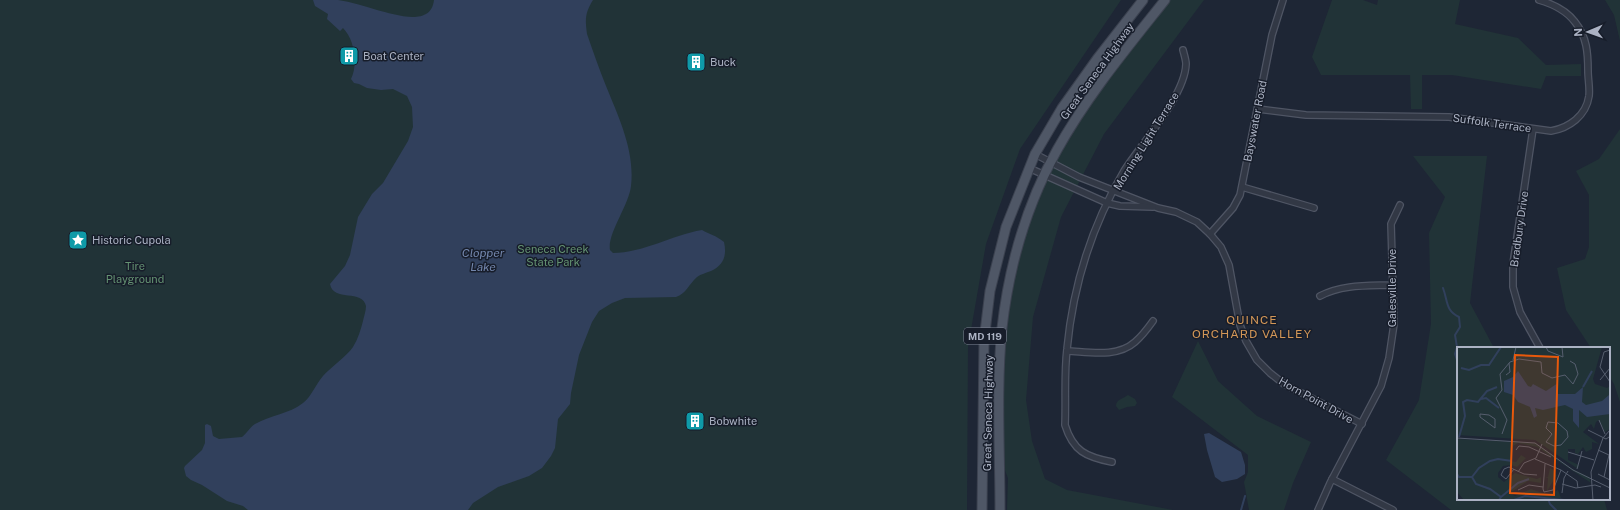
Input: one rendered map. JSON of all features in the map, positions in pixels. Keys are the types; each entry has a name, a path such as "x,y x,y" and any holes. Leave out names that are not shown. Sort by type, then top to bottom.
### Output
{"main road":[{"name":"Great Seneca Highway","path":"982,510 984,340 997,260 1006,227 1035,154 1062,108 1097,59 1143,0"},
{"name":"Great Seneca Highway","path":"1000,510 1001,355 1006,303 1019,240 1044,175 1071,126 1088,99 1165,0"}],"street":[{"name":"Bayswater Road","path":"1210,234 1233,208 1240,195 1272,34 1283,0"},
{"name":"Suffolk Terrace","path":"1258,109 1306,115 1449,116 1533,129 1551,131 1559,130 1572,124 1585,108 1589,96 1588,51 1585,41 1575,22 1563,10 1550,3 1539,0"},
{"name":"Morning Light Terrace","path":"1112,462 1089,456 1080,451 1069,436 1065,425 1067,351 1071,311 1081,269 1094,232 1107,203 1124,171 1166,112 1176,94 1186,65 1183,50"},
{"name":"Bradbury Drive","path":"1533,129 1513,264 1513,287 1520,312 1539,347"},
{"name":"Horn Point Drive","path":"1035,154 1079,178 1158,208 1176,212 1197,222 1221,247 1229,265 1240,325 1246,341 1257,360 1284,384 1362,424"},
{"name":"Horn Point Drive","path":"1029,168 1107,203 1120,206 1158,208"},
{"path":"1242,187 1314,208"},
{"name":"Galesville Drive","path":"1318,510 1332,479 1381,386 1389,358 1394,324 1392,224 1400,205"},
{"path":"1320,296 1333,289 1342,287 1393,285"},
{"path":"1067,351 1108,353 1122,350 1137,341 1153,321"},
{"path":"1332,479 1393,510"}],"green space":[{"name":"Seneca Creek State Park","path":"0,0 1121,0 1020,149 986,244 968,347 967,510 0,510"},
{"path":"1166,0 1204,0 1104,134 1061,217 1033,317 1026,400 1032,441 1045,479 1067,490 1173,510 1007,510 1008,478 1000,458 1001,344 1022,231 1057,149"},
{"path":"1332,0 1363,0 1377,5 1378,0 1460,0 1455,24 1518,38 1546,65 1581,64 1581,76 1546,76 1541,89 1452,75 1422,75 1422,109 1411,109 1410,75 1321,75 1312,57"},
{"path":"1605,0 1620,0 1620,41 1614,15"},
{"path":"1620,129 1620,402 1614,384 1610,378 1610,347 1590,347 1566,310 1557,268 1585,259 1589,247 1589,195 1576,171 1599,159"},
{"path":"1413,156 1487,156 1470,303 1493,347 1457,347 1457,500 1604,500 1607,510 1451,510 1386,460 1419,400 1431,324 1429,233 1445,197"},
{"path":"1198,341 1218,381 1257,416 1311,442 1293,483 1284,510 1249,510 1244,482 1248,472 1248,455 1172,397"},
{"path":"1128,395 1135,399 1137,403 1135,406 1119,410 1116,406 1117,402"}],"water":[{"name":"Clopper Lake","path":"313,0 338,0 402,16 419,17 426,14 431,9 434,0 593,0 586,16 587,34 625,135 631,160 632,173 629,194 612,236 610,250 613,253 635,250 691,232 702,230 724,242 725,255 722,263 715,269 697,277 679,296 625,298 612,303 599,311 592,322 579,355 570,404 558,419 555,448 551,456 542,468 529,476 498,487 473,503 468,510 248,510 243,506 227,501 186,476 185,466 202,450 205,443 205,425 207,424 211,426 213,436 219,439 242,437 255,424 298,407 309,397 323,376 353,347 362,324 366,308 364,301 354,296 336,293 330,284 345,266 350,255 358,217 372,194 383,183 408,141 413,127 412,107 407,96 393,89 381,90 367,88 354,83 351,79 355,60 353,46 350,39 343,28 340,31 327,19 328,14 315,6"},
{"path":"1209,433 1241,452 1245,465 1245,474 1237,479 1222,482 1215,477 1204,434"}],"waterway":[{"path":"1443,288 1449,308 1459,317 1460,327 1455,335 1457,347"},
{"path":"1457,347 1455,354 1457,360"},
{"path":"1241,510 1245,496"},
{"path":"1548,500 1556,510"}],"place":[{"name":"Boat Center","path":"349,56"},
{"name":"Buck","path":"696,62"},
{"name":"Historic Cupola","path":"78,240"},
{"name":"Bobwhite","path":"695,421"}],"district":[{"name":"QUINCE ORCHARD VALLEY","path":"1252,327"}],"park label":[{"name":"Tire Playground","path":"135,272"}]}
